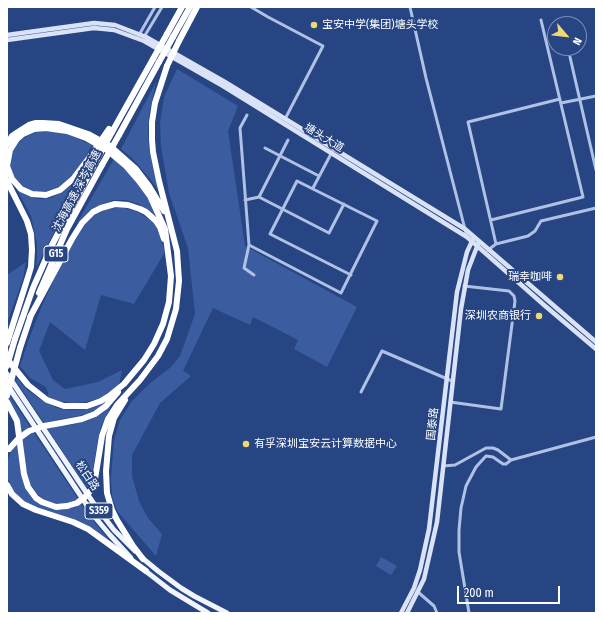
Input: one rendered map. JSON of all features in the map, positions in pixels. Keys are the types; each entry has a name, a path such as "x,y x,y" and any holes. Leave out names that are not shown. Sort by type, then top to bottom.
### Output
{"highway":[{"path":"8,452 18,439 29,431 44,426 88,417 100,411 112,400 144,360 154,344 163,324 171,286 169,253 165,229 161,218 144,188 133,173 117,158 94,142 74,133 59,129 34,129 23,134 13,144 8,158 8,166 12,179 21,189 32,194 46,195 60,190 78,173 89,158 110,130 136,89 182,7"},
{"name":"沈海高速 深岑高速","path":"7,396 30,317 59,247 102,165 190,7"},
{"path":"7,402 16,421 23,466 28,486 36,498 56,507 77,503 85,497 91,490 95,479 102,436 107,423 117,405 152,365 162,350 169,334 176,309 179,281 178,260 175,239 155,167 151,131 158,88 179,41 197,7"},
{"path":"7,144 12,136 23,128 43,122 67,126 88,134 115,150 136,169 155,194 170,221"},
{"name":"沈海高速 深岑高速","path":"7,366 33,288 52,245 96,161 110,130"},
{"path":"7,181 27,221 31,234 32,250 31,267 7,343"},
{"path":"30,317 76,232 87,217 101,208 114,204 121,204 133,206 146,212 160,227 169,253"},
{"path":"7,359 22,379 34,391 47,400 64,406 94,404 109,396 124,384"},
{"path":"131,390 118,411 111,428 108,444 106,484 112,510 133,546 143,559"},
{"path":"7,485 12,494 23,504 36,510 84,526 146,571"}],"main road":[{"name":"塘头大道","path":"7,35 94,23 115,25 143,38 284,121 467,236 473,238"},
{"name":"塘头大道","path":"7,40 94,28 114,30 138,36"},
{"name":"塘头大道","path":"332,151 465,229 478,243 596,349"},
{"name":"国泰路","path":"401,613 414,588 418,576 429,529 457,292 467,252 473,238"},
{"name":"国泰路","path":"407,613 424,579 437,522 464,286 478,243"},
{"name":"塘头大道","path":"487,251 596,342"},
{"name":"松白路","path":"7,374 94,504 114,530 143,559 172,582 194,596 227,613"},
{"name":"松白路","path":"7,385 94,516 122,548 146,571 170,590 208,613"}],"street":[{"path":"138,36 155,7"},
{"path":"143,38 162,7"},
{"path":"252,7 323,46 284,121"},
{"path":"410,7 426,78 467,236"},
{"path":"491,220 583,197 541,20"},
{"path":"570,57 595,159 596,170"},
{"path":"496,244 468,122 560,101 580,100 596,96"},
{"path":"246,115 240,128 249,245 244,268 254,274"},
{"path":"259,197 288,140"},
{"path":"265,148 319,176"},
{"path":"313,188 332,151"},
{"path":"249,245 341,293 350,275 377,221 297,181 270,234 350,275"},
{"path":"245,200 259,197 329,234 344,204"},
{"path":"487,251 496,244 528,236 535,231 541,221 596,208"},
{"path":"450,402 501,409 515,301 514,296 509,291 464,286"},
{"path":"361,392 382,351 452,381"},
{"path":"470,613 459,552 459,530 461,508 466,486 476,466 486,456 493,457 503,464 506,464 511,460 596,437"},
{"path":"443,466 455,465 486,448 498,450 511,460"},
{"path":"418,592 434,606 437,613"}],"shaded area":[{"path":"177,69 238,106 228,131 245,246 357,307 327,367 294,349 298,340 253,317 250,325 213,308 183,371 191,376 160,403 132,455 132,476 139,501 148,518 162,534 156,556 117,511 112,496 111,478 114,440 120,420 132,401 148,385 171,367 180,356 195,314 188,248 169,193 161,146 160,124 164,97"},
{"path":"156,82 149,115 148,134 149,150 158,190 133,159 121,149"},
{"path":"46,130 67,134 92,145 82,163 71,177 58,187 46,192 33,191 23,186 14,177 10,165 12,151 19,141 35,132"},
{"path":"114,159 129,173 145,193 156,217 139,204 125,200 113,200 93,208 77,223"},
{"path":"83,176 36,268 37,244 31,216 16,188 28,196 40,199 51,198 73,185"},
{"path":"121,207 138,212 154,223 165,252 134,304 101,295 85,350 50,322 39,351 53,380 65,389 98,382 122,370 119,385 100,398 86,402 72,403 55,400 48,397 46,387 30,378 20,366 29,339 55,277 69,249 84,225 102,211"},
{"path":"26,262 23,279 7,323 7,275"},
{"path":"17,378 25,388 38,398 57,408 72,410 88,409 106,402 99,408 87,414 44,423 16,381"},
{"path":"7,392 78,499 67,504 57,504 44,500 30,485 19,421 14,408 7,397"},
{"path":"111,406 101,426 92,476 87,488 47,428 71,425 89,420 102,414"},
{"path":"17,443 22,475 41,504 62,510 81,504 116,548 85,524 37,508 24,502 15,493 11,488 7,476 7,463 11,451"},
{"path":"381,557 397,566 391,575 376,566"}],"place":[{"name":"宝安中学(集团)塘头学校","path":"314,25"},
{"name":"瑞幸咖啡","path":"560,277"},
{"name":"深圳农商银行","path":"539,316"},
{"name":"有孚深圳宝安云计算数据中心","path":"246,444"}]}
